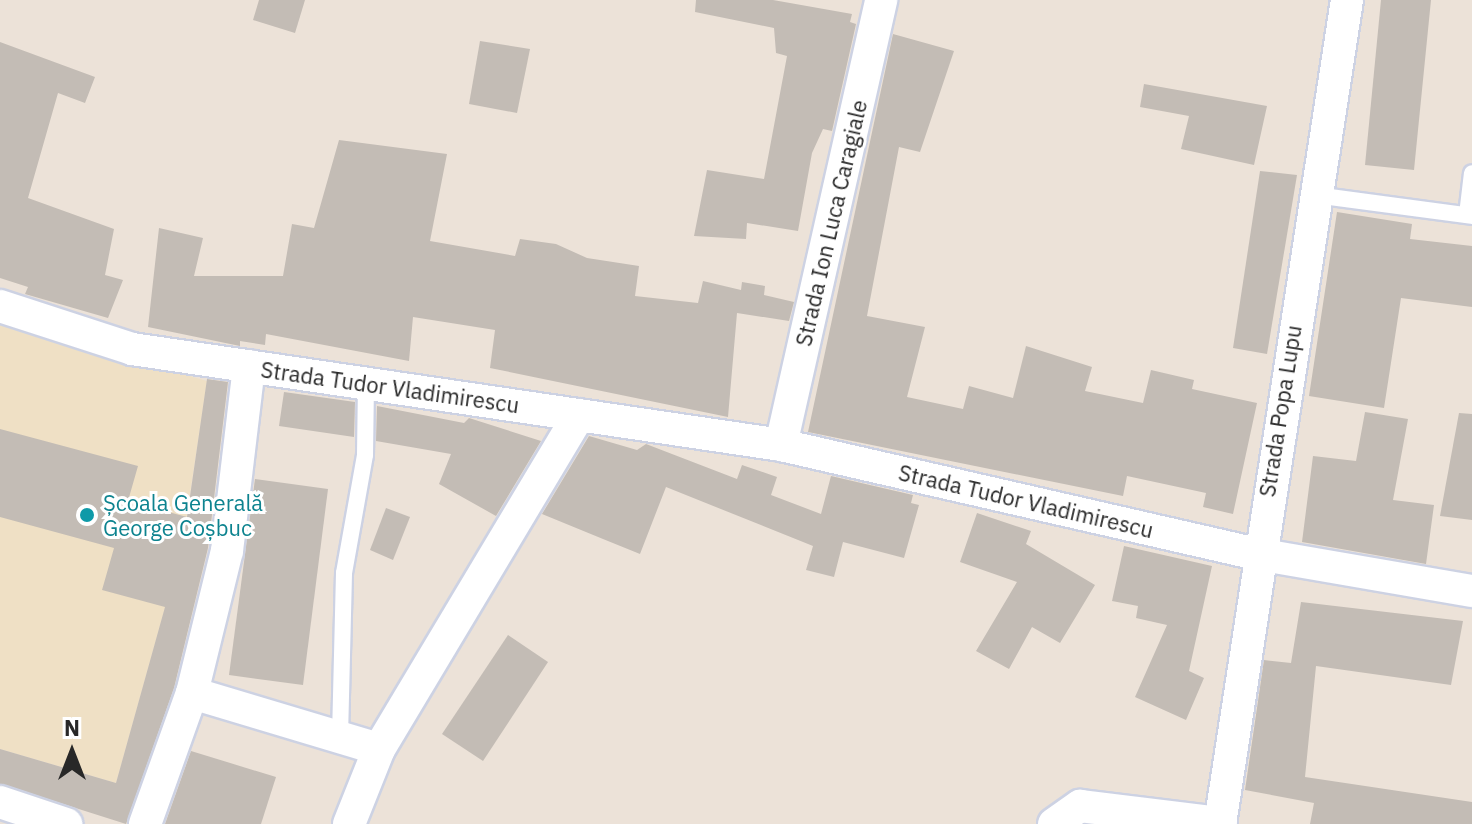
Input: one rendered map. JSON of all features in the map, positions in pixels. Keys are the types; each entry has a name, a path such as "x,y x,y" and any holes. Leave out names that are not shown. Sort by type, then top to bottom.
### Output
{"street":[{"name":"Strada Ion Luca Caragiale","path":"781,445 881,0"},
{"name":"Strada Popa Lupu","path":"1220,823 1257,554 1347,0"},
{"name":"Strada Tudor Vladimirescu","path":"0,306 132,349 781,445 1257,554 1472,591"},
{"name":"Strada Tudor Vladimirescu","path":"145,824 192,693 227,551 249,366"},
{"path":"349,824 379,749 579,415"},
{"path":"192,693 379,749"},
{"path":"0,802 66,824"},
{"path":"1054,824 1080,806 1220,823"}],"lane":[{"path":"1315,195 1470,216 1472,173"},
{"path":"340,737 344,573 365,455 366,383"}],"shaded area":[{"path":"0,321 207,381 182,547 116,783 0,749"}],"building":[{"path":"259,0 305,0 295,33 253,20"},
{"path":"696,0 773,0 852,14 850,22 856,24 832,131 823,129 812,153 798,231 747,223 746,239 694,236 707,170 764,179 787,56 776,53 774,28 695,12"},
{"path":"1381,0 1431,0 1414,170 1365,165"},
{"path":"893,34 954,51 920,152 899,147 867,316 925,327 907,397 963,409 969,386 1013,398 1026,346 1092,367 1085,391 1143,403 1151,370 1194,380 1192,389 1257,403 1233,514 1203,507 1206,493 1127,476 1123,496 808,432"},
{"path":"480,41 530,49 517,113 469,104"},
{"path":"0,42 95,77 85,103 58,93 28,198 114,229 105,275 123,280 108,318 25,294 28,287 0,278"},
{"path":"1144,84 1267,106 1254,165 1181,149 1189,116 1140,107"},
{"path":"339,140 447,154 430,241 515,256 520,239 556,244 587,258 639,266 635,296 698,303 703,281 741,290 742,282 765,286 764,295 794,302 789,321 737,313 728,417 490,368 495,330 413,317 409,361 266,334 265,345 240,341 240,346 148,327 159,228 203,238 194,276 283,276 292,224 314,228"},
{"path":"1260,171 1297,175 1267,354 1233,348"},
{"path":"1337,212 1412,224 1410,239 1472,246 1472,307 1401,298 1384,408 1309,396"},
{"path":"207,379 228,382 208,548 174,688 126,824 0,784 0,749 116,783 165,607 102,590 114,548 0,517 0,429 138,466 128,501 187,517"},
{"path":"284,392 355,402 354,437 279,426"},
{"path":"377,406 464,423 469,418 541,441 496,516 439,484 451,454 376,441"},
{"path":"1365,412 1408,419 1393,500 1434,505 1426,564 1302,542 1313,456 1356,461"},
{"path":"1459,413 1472,414 1472,520 1440,516"},
{"path":"589,436 637,450 646,444 737,479 742,465 777,477 771,495 821,514 831,476 913,495 911,503 919,505 904,558 843,542 834,577 806,570 813,546 666,487 640,554 542,514"},
{"path":"255,479 328,489 303,685 229,675"},
{"path":"386,508 410,517 393,560 370,550"},
{"path":"977,513 1031,531 1026,544 1095,585 1060,643 1032,627 1009,669 976,651 1017,582 960,562"},
{"path":"1124,546 1212,566 1189,671 1204,678 1186,720 1135,697 1167,625 1136,618 1138,606 1112,601"},
{"path":"1301,602 1463,621 1451,685 1316,666 1305,777 1472,802 1472,824 1310,824 1314,803 1245,790 1264,660 1291,663"},
{"path":"508,635 548,662 483,761 442,734"},
{"path":"191,751 276,777 261,824 165,824"}],"place":[{"name":"Școala Generală George Coșbuc","path":"87,515"}]}
